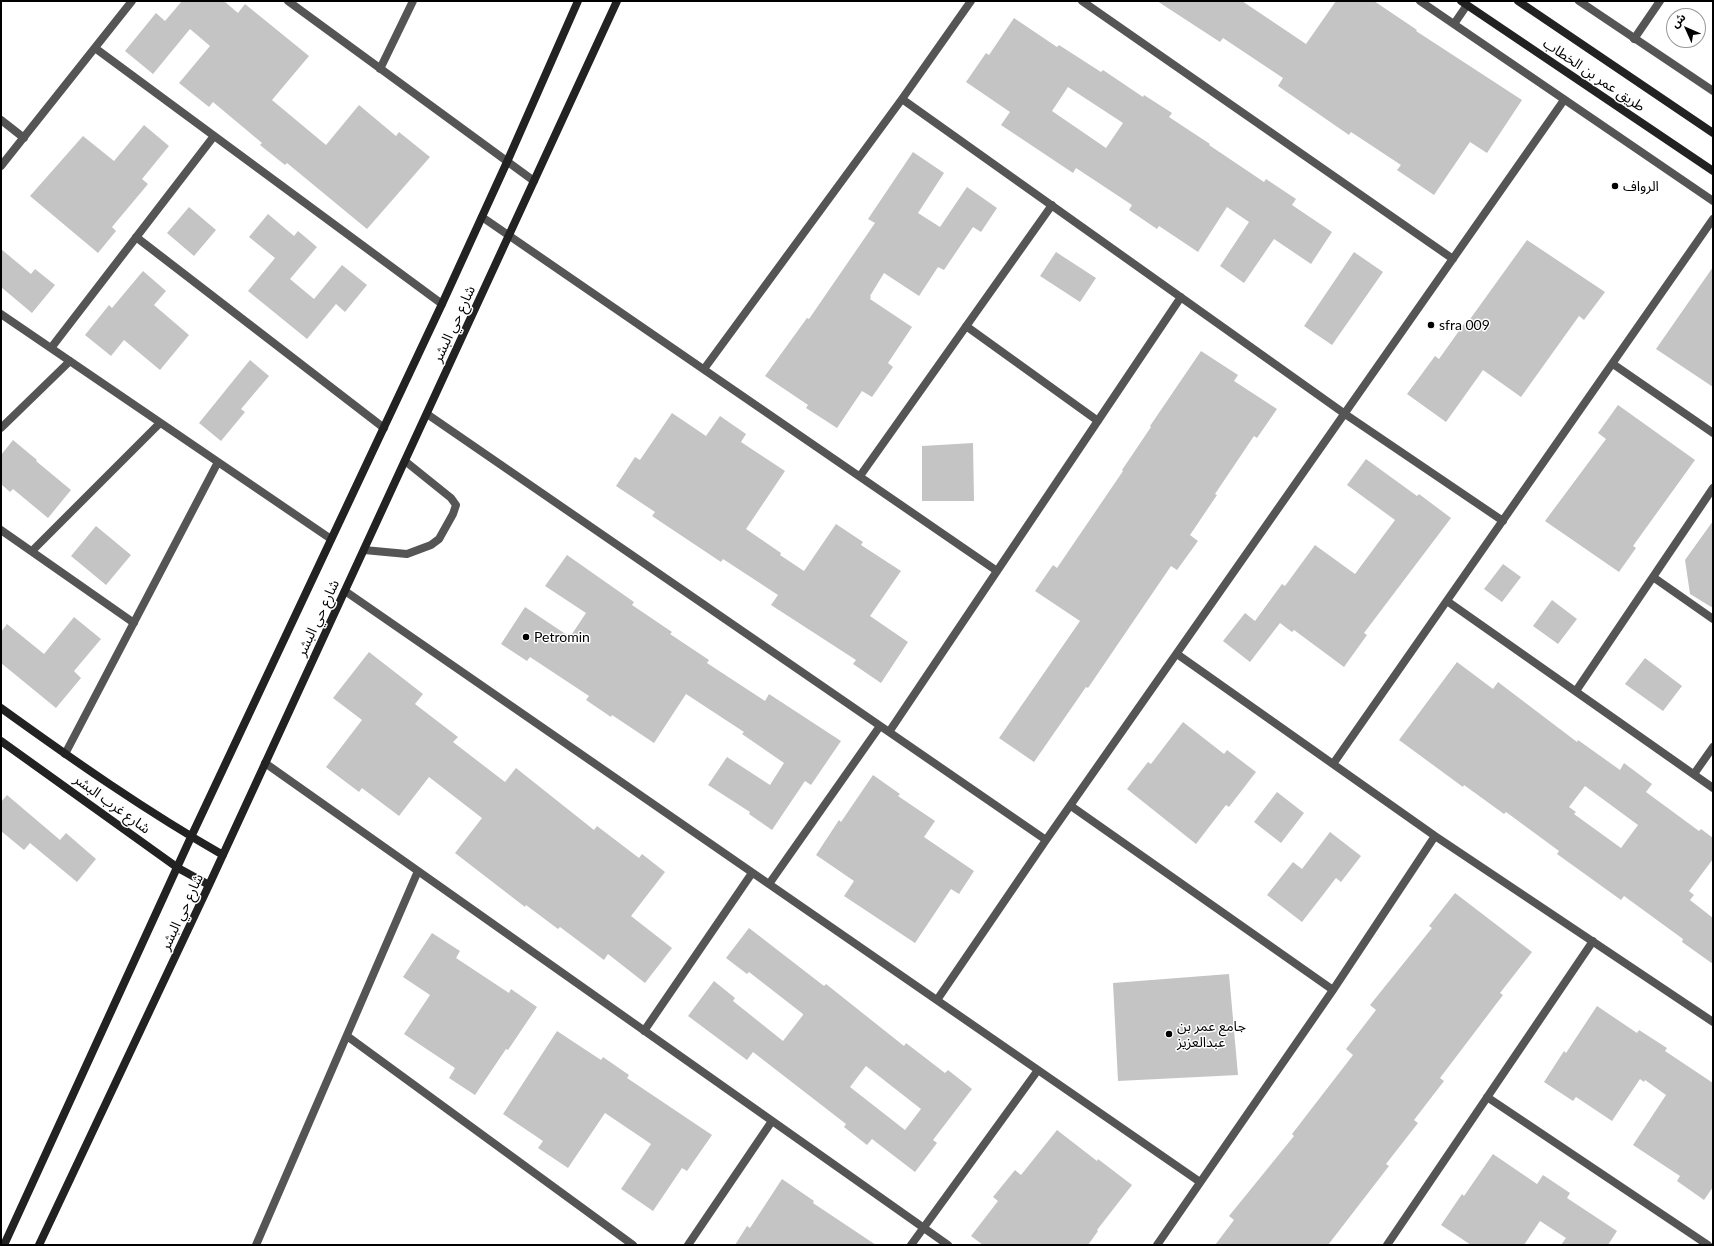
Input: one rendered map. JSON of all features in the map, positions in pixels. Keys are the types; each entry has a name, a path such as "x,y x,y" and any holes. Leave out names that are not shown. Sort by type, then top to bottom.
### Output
{"street":[{"path":"1,166 132,1"},
{"path":"288,1 534,181"},
{"path":"380,68 413,1"},
{"path":"4,1245 192,837 442,304 578,1"},
{"name":"شارع حي البشر","path":"39,1245 209,885 617,1"},
{"path":"704,369 902,99 971,1"},
{"path":"1082,1 1453,259"},
{"path":"1420,1 1713,201"},
{"name":"طريق عمر بن الخطاب","path":"1518,1 1713,133"},
{"path":"1579,1 1713,91"},
{"path":"1634,39 1660,1"},
{"path":"1454,24 1464,3"},
{"name":"طريق عمر بن الخطاب","path":"1464,3 1713,171"},
{"path":"95,48 442,304"},
{"path":"902,99 1345,414 1503,521"},
{"path":"937,1000 1046,840 1564,100"},
{"path":"1,120 24,138"},
{"path":"51,348 214,136"},
{"path":"860,476 1052,205"},
{"path":"482,216 997,571"},
{"path":"1333,764 1713,219"},
{"path":"136,237 384,428"},
{"path":"889,732 1181,298"},
{"path":"1,314 331,540"},
{"path":"966,326 1098,421"},
{"path":"1,428 70,361"},
{"path":"1612,364 1713,433"},
{"path":"427,414 1046,840"},
{"path":"32,551 160,423"},
{"path":"364,550 407,554 431,546 439,539 453,514 456,505 451,498 405,461"},
{"path":"65,754 218,462"},
{"path":"1576,691 1713,488"},
{"path":"1,530 134,623"},
{"path":"1653,577 1713,619"},
{"path":"345,591 1200,1182"},
{"path":"1447,601 1713,788"},
{"path":"1177,654 1435,836 1713,1022"},
{"path":"1,708 90,772 192,837 223,854"},
{"path":"769,884 880,726"},
{"name":"شارع غرب البشر","path":"1,741 178,868 209,885"},
{"path":"1694,774 1713,747"},
{"path":"265,763 948,1245"},
{"path":"1071,806 1333,990"},
{"path":"1157,1245 1333,990 1435,836"},
{"path":"256,1245 418,871"},
{"path":"644,1031 752,872"},
{"path":"1387,1245 1592,941"},
{"path":"347,1036 634,1245"},
{"path":"911,1245 1038,1070"},
{"path":"1487,1097 1708,1245"},
{"path":"688,1245 772,1121"}],"building":[{"path":"182,1 224,1 238,13 245,4 309,56 272,100 326,145 359,105 396,136 399,132 430,157 367,229 287,163 285,165 260,145 262,143 213,102 209,107 179,83 210,46 190,29 153,74 125,51 156,13 165,21"},
{"path":"1157,1 1242,1 1306,44 1336,1 1374,1 1417,30 1416,31 1522,100 1487,153 1470,142 1434,195 1397,170 1401,165 1351,132 1349,135 1278,86 1283,78 1223,38 1220,42"},
{"path":"1014,18 1057,47 1059,45 1101,72 1103,70 1143,97 1144,95 1172,113 1169,117 1264,182 1266,179 1296,199 1292,205 1332,232 1311,264 1274,239 1244,283 1220,266 1249,222 1227,207 1198,252 1159,226 1157,229 1129,210 1132,205 1076,168 1073,173 1001,125 1010,112 966,82 986,53 989,55","holes":["1068,87 1123,123 1106,148 1052,111"]},
{"path":"144,125 169,146 142,179 148,184 112,227 116,231 98,253 30,196 83,136 114,161"},
{"path":"913,152 944,173 918,213 940,227 967,187 997,208 981,232 973,227 944,270 938,267 919,296 884,273 870,296 870,299 912,327 888,363 893,367 872,397 862,391 837,428 806,408 808,405 765,376 807,318 809,319 875,223 868,219"},
{"path":"189,207 216,230 194,256 167,233"},
{"path":"268,214 294,236 298,231 317,247 290,279 314,299 342,265 367,285 345,312 336,304 307,339 248,291 275,258 249,237"},
{"path":"1527,240 1605,292 1584,320 1579,316 1521,397 1483,370 1446,422 1407,394 1435,356 1439,359 1466,321 1468,322"},
{"path":"1,249 31,274 35,269 55,285 32,313 1,287"},
{"path":"1056,252 1096,278 1080,302 1040,276"},
{"path":"1354,252 1383,272 1332,345 1304,326"},
{"path":"1713,267 1713,387 1656,349"},
{"path":"143,271 166,291 154,305 189,335 160,370 124,340 111,356 85,335 109,305 112,308"},
{"path":"1201,351 1238,375 1234,381 1277,409 1257,438 1254,436 1215,494 1217,495 1190,535 1198,541 1177,570 1171,566 1088,688 1086,687 1034,762 999,738 1080,621 1035,591 1053,565 1057,568 1123,471 1122,470 1151,427 1150,426"},
{"path":"250,360 269,376 241,409 245,412 221,441 199,423"},
{"path":"1618,405 1695,460 1633,546 1636,548 1619,572 1545,521 1606,439 1598,433"},
{"path":"672,413 706,436 720,416 746,434 741,442 785,471 746,529 781,553 780,555 804,571 836,524 863,542 861,545 901,571 870,616 908,642 881,683 853,664 856,660 771,605 778,595 723,559 721,562 652,516 655,512 616,486 635,457 640,460"},
{"path":"13,440 71,490 48,518 13,489 10,492 1,484 1,455"},
{"path":"973,443 974,501 922,501 922,446"},
{"path":"1366,459 1417,496 1419,494 1451,518 1364,633 1367,635 1344,667 1294,630 1292,632 1280,623 1250,662 1223,641 1245,613 1255,621 1282,584 1285,586 1315,545 1355,574 1395,520 1347,485"},
{"path":"1713,521 1713,608 1690,594 1685,560"},
{"path":"96,526 131,555 106,585 71,556"},
{"path":"567,555 634,602 632,605 672,632 670,634 709,660 707,663 765,701 769,694 841,741 811,785 805,781 772,830 749,814 750,812 708,785 727,757 770,785 784,763 742,734 744,732 686,694 654,743 612,715 611,717 586,700 589,696 530,657 527,661 501,644 525,607 570,637 586,613 545,586"},
{"path":"1503,564 1521,577 1502,602 1484,589"},
{"path":"1552,600 1577,619 1558,644 1533,626"},
{"path":"74,617 101,639 74,671 81,678 56,708 1,663 1,632 7,624 44,654"},
{"path":"369,652 423,694 415,704 458,737 453,742 505,782 516,768 594,830 597,826 639,858 642,854 665,872 631,916 672,948 645,983 608,954 604,960 560,927 558,929 526,905 525,907 455,853 482,818 429,777 399,816 362,788 359,792 326,767 362,720 333,698"},
{"path":"1645,658 1682,686 1663,711 1625,684"},
{"path":"1457,662 1493,689 1498,682 1577,742 1578,740 1620,770 1624,763 1652,784 1646,792 1699,831 1701,829 1713,838 1713,859 1689,891 1694,895 1690,900 1713,918 1713,964 1682,942 1683,939 1624,896 1621,900 1557,854 1559,851 1506,812 1504,814 1464,785 1463,787 1399,740","holes":["1585,786 1638,825 1621,848 1574,814 1576,812 1569,807"]},
{"path":"1183,722 1224,754 1227,750 1256,772 1229,807 1226,805 1196,844 1127,789 1148,762 1151,764"},
{"path":"873,775 900,794 898,796 935,821 924,837 974,871 959,894 951,889 915,943 844,896 854,881 816,855 839,820 841,822"},
{"path":"1277,792 1304,813 1281,843 1254,822"},
{"path":"7,795 60,840 66,833 96,859 77,882 30,843 24,850 1,831 1,802"},
{"path":"1330,832 1361,856 1341,882 1336,878 1302,922 1267,895 1293,862 1302,869"},
{"path":"1455,893 1532,952 1500,993 1503,995 1440,1078 1444,1081 1414,1120 1418,1123 1386,1164 1389,1166 1328,1245 1215,1245 1234,1220 1229,1216 1294,1136 1292,1134 1353,1055 1346,1049 1376,1010 1370,1005 1432,928 1429,926"},
{"path":"749,928 824,986 826,984 904,1046 906,1043 945,1073 948,1070 972,1089 933,1140 937,1143 915,1172 872,1139 867,1145 844,1127 846,1124 753,1052 747,1060 688,1016 714,981 735,998 733,1001 783,1041 803,1015 749,972 747,974 726,958","holes":["866,1066 921,1109 905,1130 850,1087"]},
{"path":"432,933 460,951 456,958 509,993 511,989 537,1007 475,1095 449,1078 455,1068 404,1034 430,995 403,977"},
{"path":"1229,974 1238,1075 1118,1081 1113,983"},
{"path":"1597,1006 1637,1033 1639,1030 1667,1048 1665,1051 1713,1083 1713,1187 1704,1200 1677,1181 1680,1176 1633,1145 1666,1095 1645,1080 1644,1082 1640,1079 1612,1121 1576,1097 1573,1101 1544,1082 1564,1051 1566,1053"},
{"path":"557,1031 601,1060 603,1057 629,1075 627,1078 712,1135 687,1171 682,1168 653,1211 621,1189 651,1144 605,1113 568,1168 538,1148 543,1141 503,1114"},
{"path":"1057,1130 1097,1161 1098,1159 1132,1185 1097,1230 1098,1231 1088,1245 983,1245 971,1236 998,1201 993,1197 1015,1170 1021,1175"},
{"path":"1493,1154 1537,1184 1543,1175 1570,1193 1567,1198 1617,1231 1608,1245 1561,1245 1566,1238 1540,1221 1524,1245 1471,1245 1441,1225 1462,1194 1464,1196"},
{"path":"782,1179 814,1201 813,1203 876,1245 735,1245 747,1226 750,1228"}],"place":[{"name":"الرواف","path":"1615,186"},
{"name":"sfra 009","path":"1431,325"},
{"name":"Petromin","path":"526,637"},
{"name":"جامع عمر بن عبدالعزيز","path":"1169,1034"}]}
